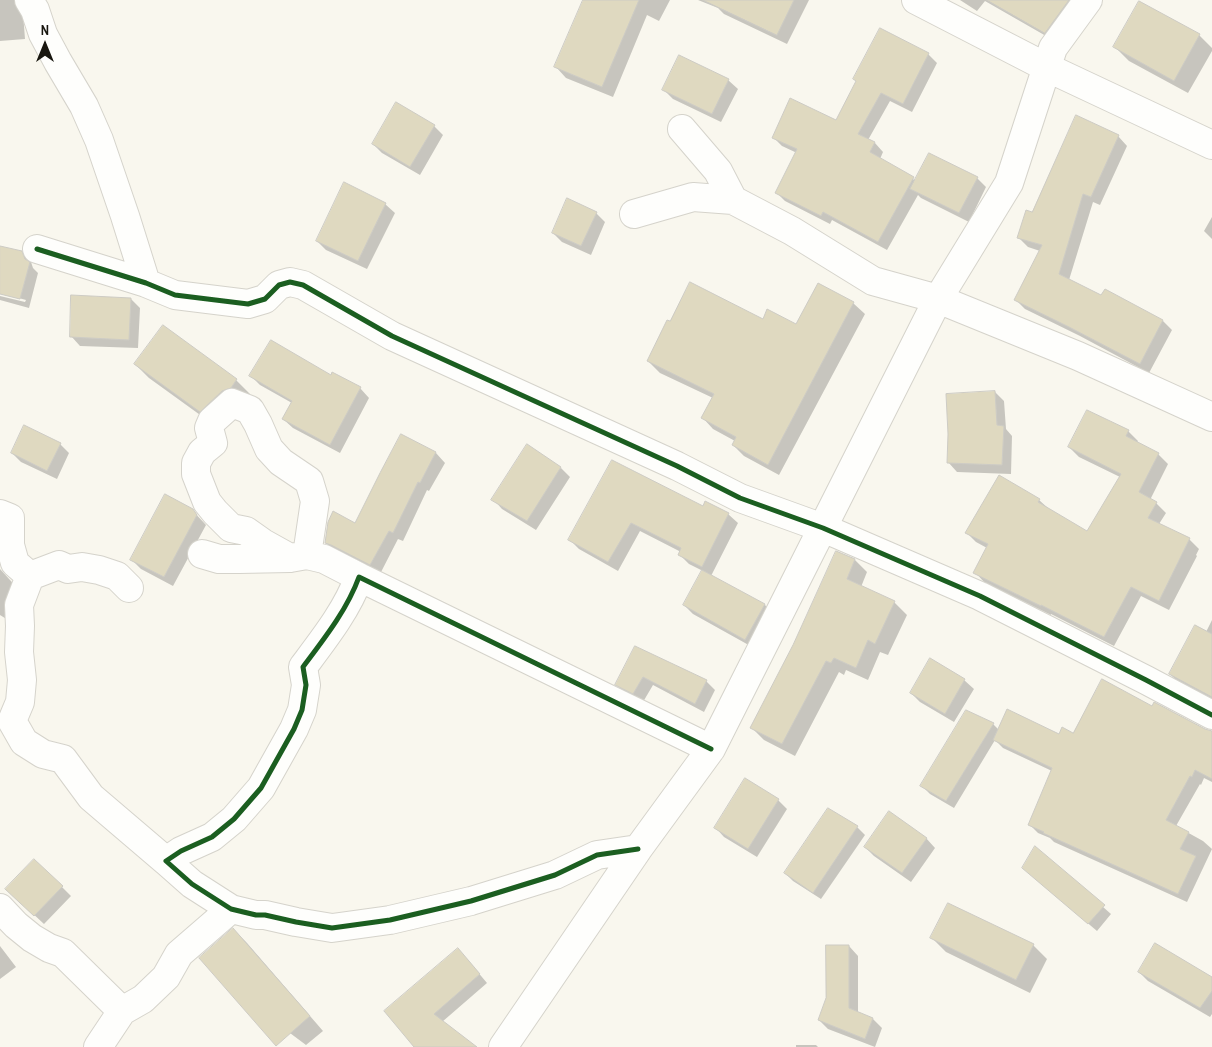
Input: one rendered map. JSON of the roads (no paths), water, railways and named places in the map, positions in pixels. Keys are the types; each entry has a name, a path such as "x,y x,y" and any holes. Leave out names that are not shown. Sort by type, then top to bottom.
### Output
{"street":[{"path":"29,0 58,62 84,106 99,140 146,283"},
{"path":"916,0 1046,67 1212,144"},
{"path":"503,1047 638,849 711,749 938,299 1009,183 1053,48 1088,0"},
{"path":"682,129 718,171 733,200"},
{"path":"634,214 693,196 733,200 792,231 873,281 938,299 1078,356 1212,417"},
{"path":"37,249 146,283 175,296 248,304 265,299 279,285 290,282 303,285 392,336 677,466 740,498 823,528 980,596 1212,715"},
{"path":"232,403 250,410 269,449 281,462 309,481 315,500 299,557 263,543 246,531 230,528 207,502 196,474 196,463 202,452 213,443 209,428 212,421 232,403"},
{"path":"0,514 10,518 10,545 15,563 30,576"},
{"path":"202,554 219,559 299,557 324,560 711,749"},
{"path":"129,588 117,576 99,570 68,569 59,565 30,576 19,605 19,652 22,680 20,702 12,721 24,742 43,754 63,759 91,798 192,884 230,909 332,928 390,920 471,901 555,875 597,856 638,849"},
{"path":"166,861 181,851 212,837 234,819 261,788 294,729 302,710 306,685 303,667 327,635 353,592 359,577"},
{"path":"0,908 32,938 63,954 122,1012"},
{"path":"98,1047 122,1012 143,999 166,977 179,954 230,909"}]}
